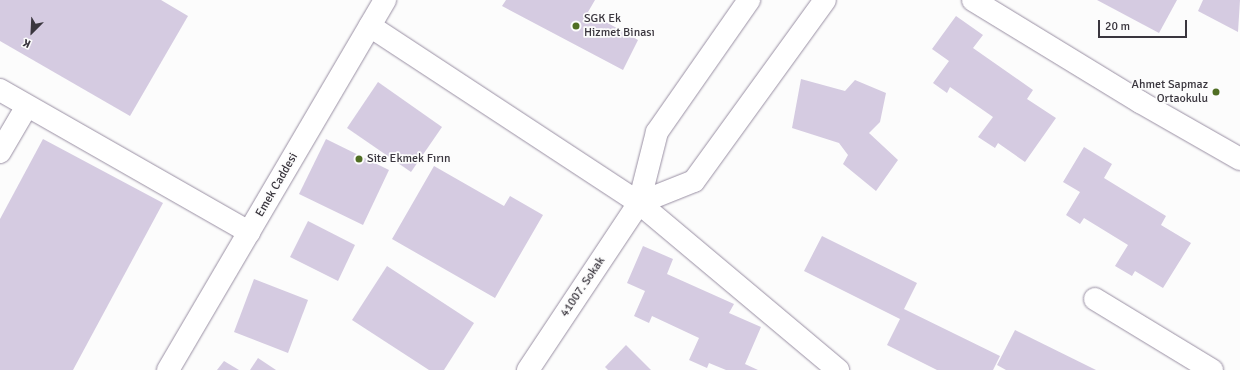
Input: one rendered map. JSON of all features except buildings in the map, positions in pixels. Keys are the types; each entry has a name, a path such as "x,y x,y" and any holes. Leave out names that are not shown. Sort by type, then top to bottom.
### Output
{"street":[{"name":"Emek Caddesi","path":"168,370 385,0"},
{"path":"639,203 656,132 749,0"},
{"path":"639,203 694,181 824,0"},
{"path":"973,0 1140,102 1240,159"},
{"path":"370,26 639,203 838,370"},
{"path":"0,90 249,232"},
{"path":"0,152 27,106"},
{"name":"41007. Sokak","path":"528,370 639,203"},
{"path":"1095,299 1212,370"}],"place":[{"name":"SGK Ek Hizmet Binası","path":"576,26"},
{"name":"Ahmet Sapmaz Ortaokulu","path":"1216,92"},
{"name":"Site Ekmek Fırın","path":"359,159"}]}
